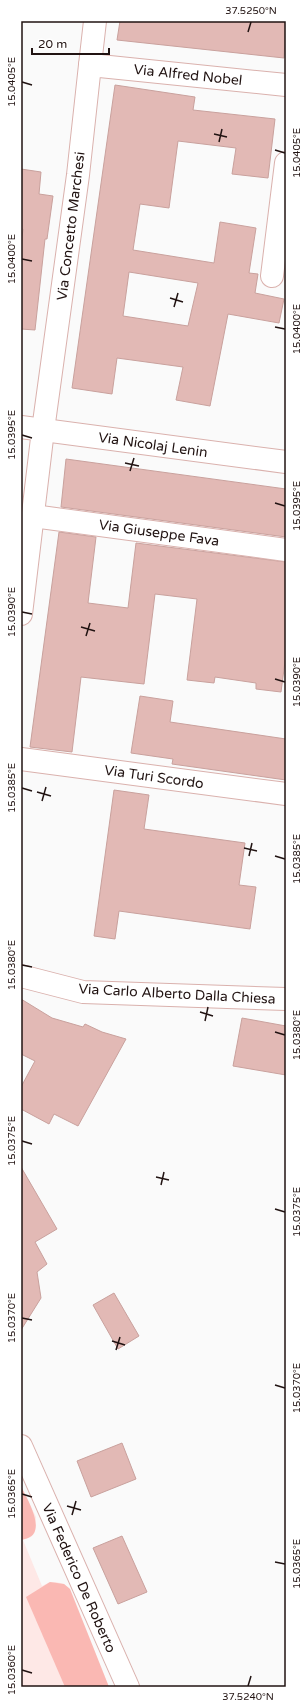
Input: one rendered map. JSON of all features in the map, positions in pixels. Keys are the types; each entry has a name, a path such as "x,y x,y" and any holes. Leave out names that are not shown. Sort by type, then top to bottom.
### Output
{"street":[{"name":"Via Concetto Marchesi","path":"21,614 43,430 78,175 95,21"},
{"name":"Via Alfred Nobel","path":"90,64 286,85"},
{"path":"272,276 286,163"},
{"name":"Via Nicolaj Lenin","path":"21,427 286,462"},
{"name":"Via Giuseppe Fava","path":"32,516 286,550"},
{"name":"Via Turi Scordo","path":"21,759 286,794"},
{"name":"Via Carlo Alberto Dalla Chiesa","path":"21,976 84,992 286,999"},
{"name":"Via Federico De Roberto","path":"21,1446 128,1687"}],"shaded area":[{"path":"21,1486 36,1517 35,1532 31,1537 23,1540 42,1586 50,1582 56,1582 64,1584 70,1589 109,1687 21,1687"},
{"path":"21,1486 32,1509 36,1522 36,1528 32,1536 21,1540"},
{"path":"50,1582 64,1584 70,1589 109,1687 65,1687 26,1597"}],"building":[{"path":"120,21 286,21 284,58 117,40"},
{"path":"115,85 195,97 193,110 275,119 268,178 232,174 236,148 178,141 169,208 140,204 133,250 214,263 220,222 256,228 249,273 258,274 255,293 284,299 279,323 228,314 210,406 176,400 183,367 117,358 112,394 72,388","holes":["129,272 198,283 188,326 123,316"]},
{"path":"21,169 41,172 39,194 53,196 47,239 45,239 35,330 21,329 21,246 23,229 21,229"},
{"path":"66,459 286,489 286,537 61,507"},
{"path":"59,532 96,537 88,603 128,608 136,543 286,562 286,654 281,692 256,689 256,683 215,677 214,683 187,680 197,599 155,594 144,684 81,677 72,752 30,747"},
{"path":"140,696 173,701 170,722 286,739 286,780 172,764 173,759 131,753"},
{"path":"114,790 149,795 144,829 245,843 239,885 256,887 250,929 119,911 115,939 94,936"},
{"path":"21,999 52,1018 83,1027 85,1024 102,1032 126,1039 78,1126 54,1114 49,1124 21,1109 21,1087 35,1061 21,1054"},
{"path":"242,1018 286,1026 286,1075 233,1066"},
{"path":"21,1167 57,1229 35,1242 47,1264 37,1272 41,1298 21,1330"},
{"path":"114,1293 139,1336 118,1349 93,1305"},
{"path":"122,1443 136,1479 91,1497 77,1461"},
{"path":"122,1536 147,1592 118,1604 93,1548"}]}
